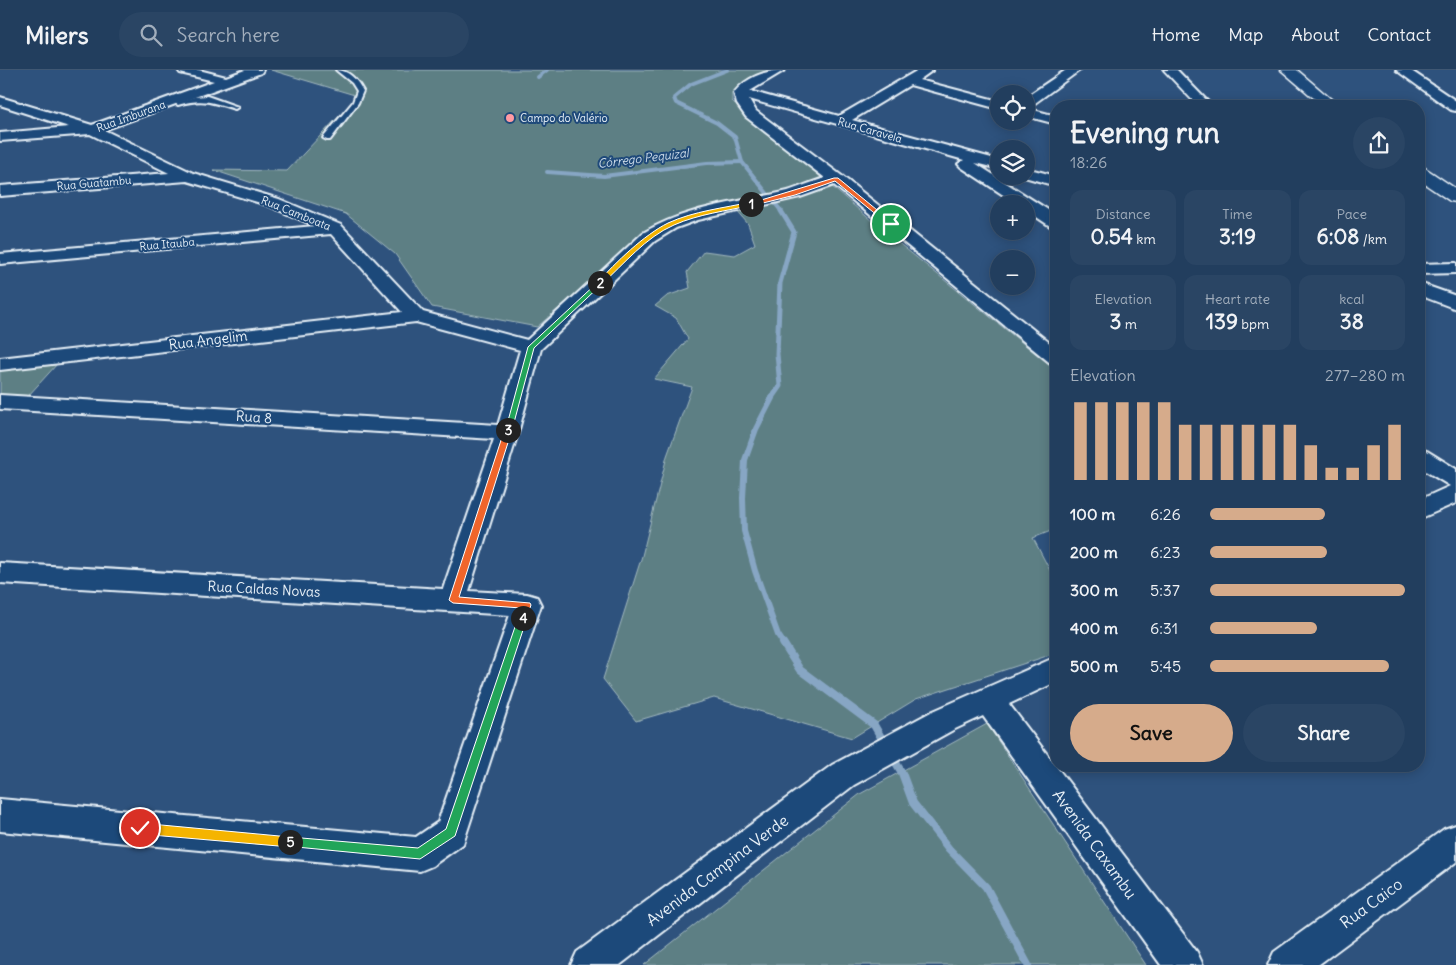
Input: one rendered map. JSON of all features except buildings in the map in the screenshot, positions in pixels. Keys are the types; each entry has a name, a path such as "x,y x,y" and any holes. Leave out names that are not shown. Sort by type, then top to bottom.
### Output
{"street":[{"path":"184,70 228,81"},
{"name":"Rua Imburana","path":"0,137 99,128 257,70"},
{"path":"779,70 749,85 741,93 744,104 751,114 836,180 1050,353"},
{"path":"840,121 927,70"},
{"path":"1035,97 1074,70"},
{"path":"1170,70 1199,100"},
{"path":"1288,70 1325,100"},
{"path":"1402,70 1456,106"},
{"path":"909,81 990,103"},
{"name":"Rua Caravela","path":"741,93 990,163"},
{"name":"Rua Camboata","path":"0,101 99,128 188,176 273,202 335,229 416,316"},
{"path":"1035,114 1050,118"},
{"path":"948,152 1050,218"},
{"path":"1035,175 1050,179"},
{"name":"Rua Guatambu","path":"0,191 188,176"},
{"path":"1425,176 1456,197"},
{"path":"453,600 507,433 531,347 649,237 670,224 693,216 794,194 836,180"},
{"name":"Rua Itauba","path":"0,259 335,229"},
{"path":"1425,269 1456,268"},
{"path":"1425,291 1456,303"},
{"path":"416,316 531,347"},
{"name":"Rua Angelim","path":"0,364 416,316"},
{"name":"Rua 8","path":"0,402 507,433"},
{"path":"1425,460 1456,480"},
{"path":"1425,507 1456,493"},
{"name":"Rua Caldas Novas","path":"0,573 526,606 451,833 420,854 0,816"},
{"path":"988,699 1050,672"},
{"name":"Avenida Campina Verde","path":"590,965 843,775 988,699"},
{"name":"Avenida Caxambu","path":"988,699 1184,965"},
{"name":"Rua Caico","path":"1287,965 1456,841"}],"lane":[{"path":"327,138 356,102 360,91 355,82 339,70"},
{"path":"99,128 121,123 200,97 209,97 235,107"}],"green space":[{"path":"271,70 768,70 743,82 732,93 732,101 880,228 1050,365 1050,531 1033,538 1050,571 1050,655 916,699 852,738 714,698 636,721 603,679 642,556 667,456 692,387 654,379 688,339 676,318 655,306 667,296 690,288 687,272 704,251 735,255 755,244 748,224 730,203 650,230 537,327 432,307 395,254 346,214 213,170 287,171 358,96"},
{"path":"58,363 28,396 0,395 0,369"},
{"path":"987,724 1146,965 644,965 860,794"}],"waterway":[{"name":"Córrego Pequizal","path":"538,77 547,70"},
{"path":"727,70 691,84 674,98 676,103 717,123 735,137 742,162"},
{"name":"Córrego Pequizal","path":"547,172 604,176 707,163 742,162"},
{"path":"742,162 782,212"},
{"path":"771,399 780,386 777,354 780,283 794,232 781,211"},
{"path":"772,398 756,429 745,460 744,531 755,571 778,635 784,644"},
{"path":"783,643 800,670 874,725 886,746"},
{"path":"892,756 902,773 913,803 949,849 986,887 1028,965"}],"place":[{"name":"Campo do Valério","path":"510,118"}],"route":[{"path":"140,828 420,854 451,833 527,605 453,600 507,433 531,347 649,237 670,224 693,216 794,194 836,180 891,224"}]}
